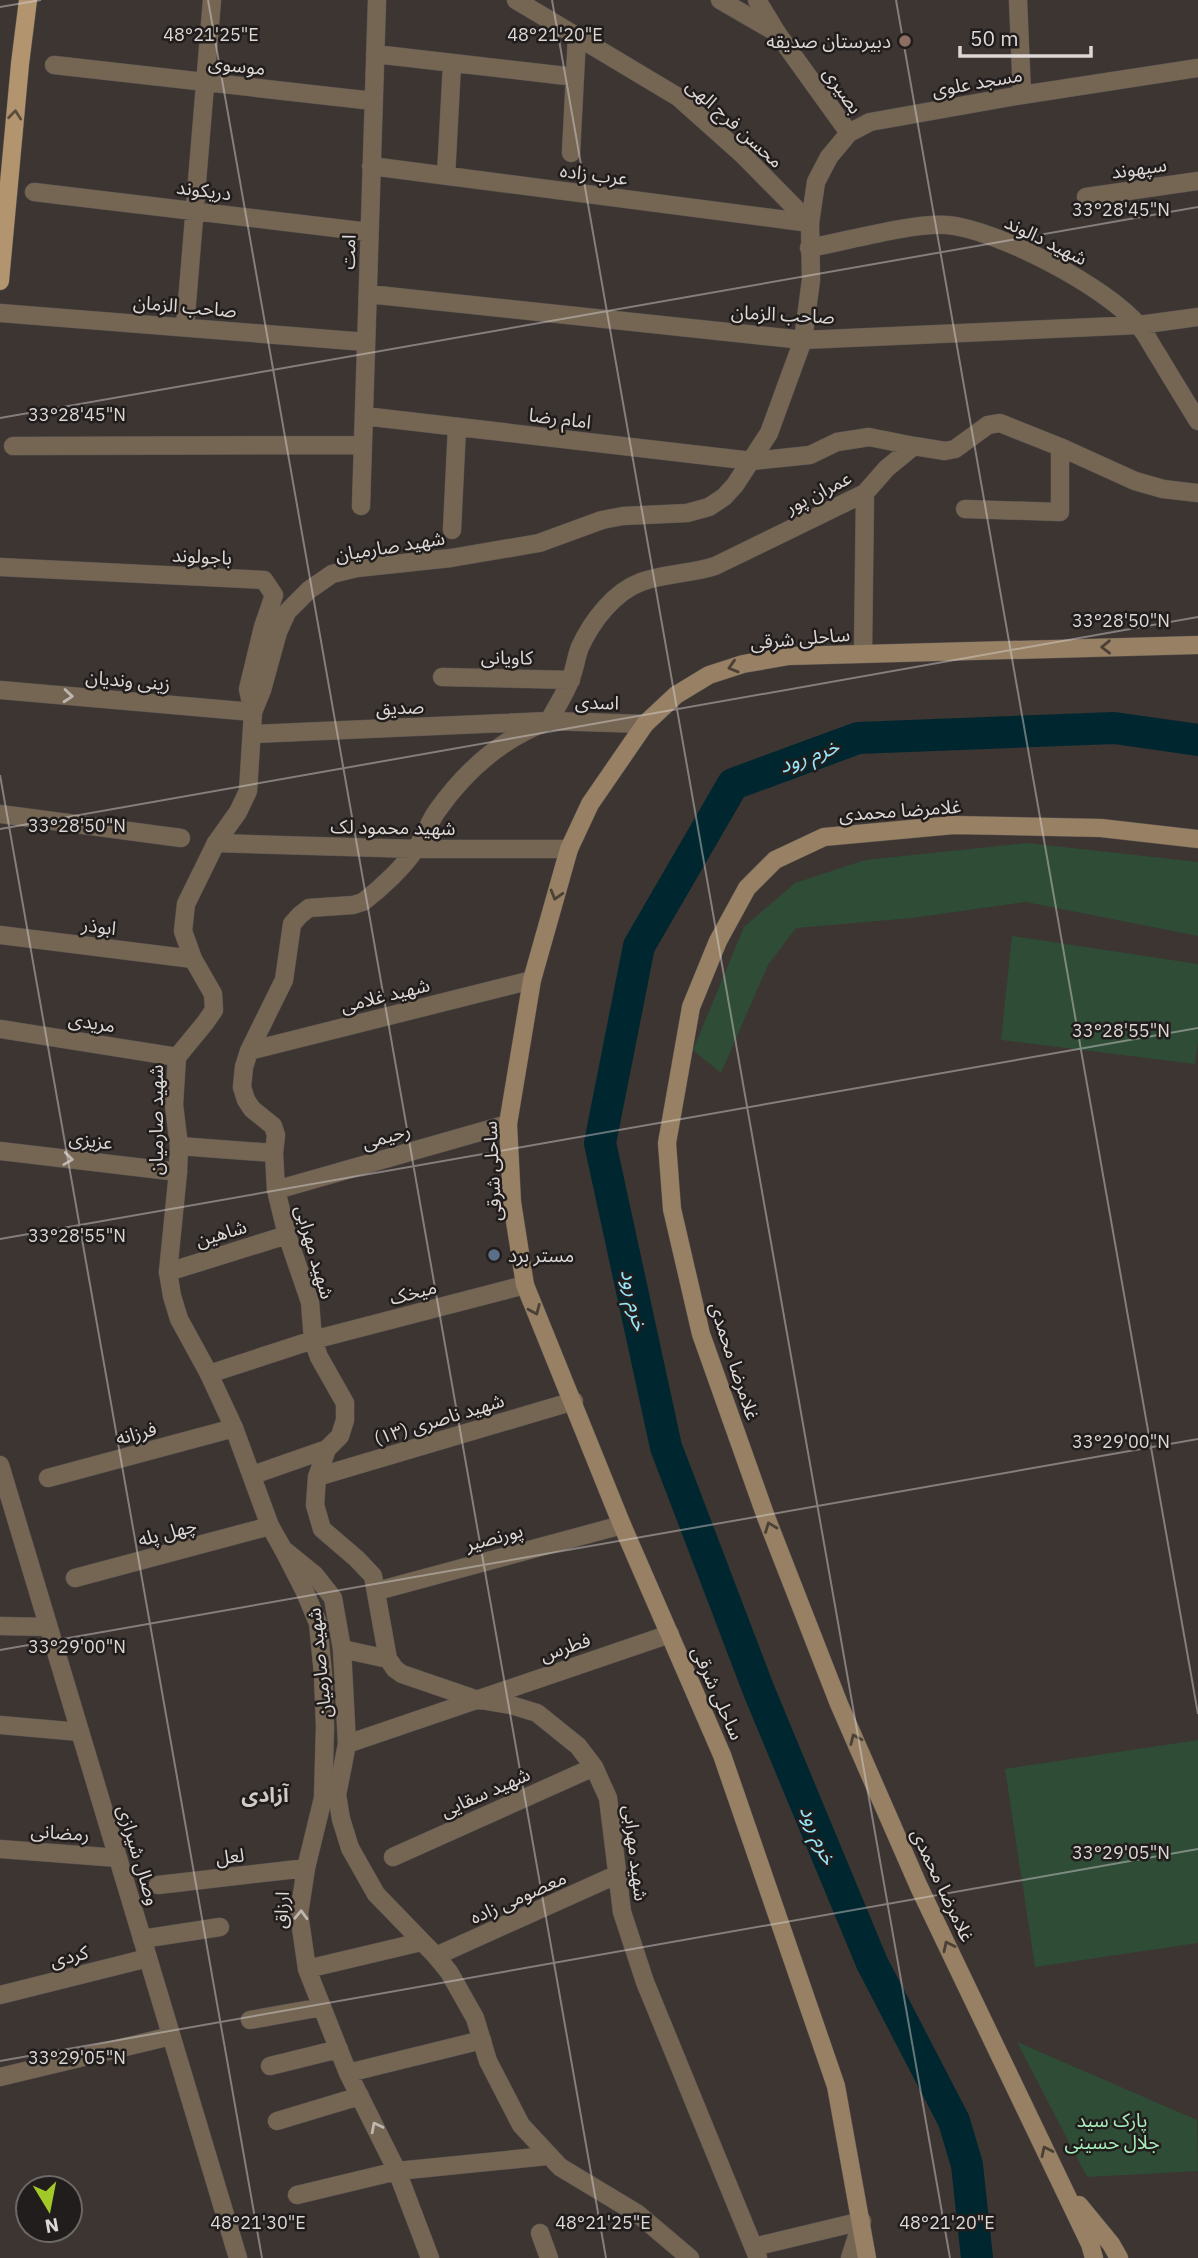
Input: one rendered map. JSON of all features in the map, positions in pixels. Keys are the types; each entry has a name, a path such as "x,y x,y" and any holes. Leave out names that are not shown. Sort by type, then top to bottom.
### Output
{"main road":[{"path":"0,281 28,0"},
{"path":"1174,646 1198,639"},
{"path":"1174,646 1198,645"},
{"name":"ساحلی شرقی","path":"867,2258 836,2086 722,1755 622,1525 525,1285 512,1202 508,1124 532,980 569,849 590,804 645,724 676,695 709,675 743,664 789,656 1174,646"},
{"name":"غلامرضا محمدی","path":"1094,2258 1090,2244 919,1887 839,1704 766,1517 701,1334 672,1209 667,1143 691,1007 718,941 747,888 775,860 824,837 954,825 1101,828 1198,839"},
{"path":"1060,2182 1111,2244 1119,2258"}],"street":[{"path":"185,327 212,0"},
{"name":"امت","path":"361,506 377,0"},
{"name":"محسن فرج الهی","path":"516,0 678,97 743,155 810,223"},
{"path":"720,0 777,33"},
{"name":"بصیری","path":"757,0 777,33 849,134"},
{"path":"1018,0 1022,95"},
{"path":"571,153 577,36"},
{"path":"375,54 575,78"},
{"path":"446,176 452,64"},
{"name":"موسوی","path":"54,65 373,101"},
{"name":"مسجد علوی","path":"849,134 870,122 1198,68"},
{"name":"شهید صارمیان","path":"690,2258 638,2214 560,2167 521,2125 488,2061 475,2018 449,1972 376,1894 350,1848 337,1795 347,1744 342,1649 333,1598 315,1575 283,1549 270,1526 234,1428 209,1374 179,1320 168,1272 178,1172 179,1146 174,1105 177,1057 214,1010 214,994 193,959 183,931 186,904 216,843 248,791 253,712 278,632 287,612 309,590 332,574 357,568 451,558 539,543 602,520 623,516 687,513 709,508 723,497 752,461 769,433 803,340 811,280 810,223 816,182 830,157 849,134"},
{"name":"عرب زاده","path":"371,166 810,223"},
{"name":"سپهوند","path":"1086,197 1198,181"},
{"name":"دریکوند","path":"34,192 369,232"},
{"name":"شهید دالوند","path":"809,248 919,227 945,225 966,228 1001,239 1076,277 1106,297 1139,326 1198,421"},
{"name":"صاحب الزمان","path":"368,294 803,340 1139,326 1198,317"},
{"name":"صاحب الزمان","path":"0,313 366,342"},
{"name":"امام رضا","path":"364,416 752,461 810,455 837,442 869,437 914,446"},
{"path":"914,446 945,451 955,449 988,425 1000,423 1135,481 1163,489 1198,493"},
{"path":"452,530 457,427"},
{"path":"13,446 363,445"},
{"name":"عمران پور","path":"549,721 571,680 579,650 591,626 618,596 640,582 668,575 695,573 715,566 865,493 887,468 914,446"},
{"path":"965,509 1060,512 1060,447"},
{"path":"863,653 865,493"},
{"name":"باجولوند","path":"0,567 264,580 274,595 248,689 253,712"},
{"name":"کاویانی","path":"442,677 571,680"},
{"name":"زینی وندیان","path":"0,690 253,712"},
{"name":"اسدی","path":"549,721 645,724"},
{"name":"صدیق","path":"253,734 549,721"},
{"name":"شهید مهرابی","path":"549,721 522,731 499,746 477,766 448,796 416,849 363,902 309,908 299,915 292,924 284,980 249,1051 242,1087 252,1109 273,1126 276,1135 276,1190 287,1235 310,1302 313,1340 319,1357 345,1403 345,1420 340,1436 327,1449 317,1477 315,1505 322,1529 373,1576 388,1659 395,1669 402,1674 475,1699 537,1713 578,1746 594,1767 608,1798 622,1912 645,1982 756,2253"},
{"path":"0,814 181,838"},
{"name":"شهید محمود لک","path":"216,843 416,849 569,849"},
{"name":"ابوذر","path":"0,935 193,959"},
{"name":"شهید غلامی","path":"249,1051 532,980"},
{"name":"مریدی","path":"0,1030 177,1057"},
{"name":"رحیمی","path":"276,1190 508,1124"},
{"path":"179,1146 274,1153"},
{"name":"عزیزی","path":"0,1151 178,1172"},
{"name":"شاهين","path":"168,1272 287,1235"},
{"name":"میخک","path":"209,1374 313,1340 525,1285"},
{"name":"شهید ناصری (۱۳)","path":"317,1477 574,1401"},
{"name":"فرزانه","path":"48,1478 234,1428"},
{"path":"253,1475 327,1449"},
{"name":"وصال شیرازی","path":"0,1465 4,1489 238,2258"},
{"name":"پورنصیر","path":"377,1591 622,1525"},
{"name":"چهل پله","path":"75,1578 270,1526"},
{"name":"ارزاق","path":"283,1549 318,1623 323,1674 323,1798 306,1868 299,1914 307,1969 348,2073 397,2171 430,2258"},
{"path":"0,1626 48,1627"},
{"name":"فطرس","path":"347,1744 670,1634"},
{"path":"342,1649 388,1659"},
{"path":"0,1725 80,1732"},
{"name":"شهید سقایی","path":"393,1857 594,1767"},
{"name":"رمضانی","path":"0,1849 118,1858"},
{"name":"لعل","path":"158,1885 306,1868"},
{"name":"معصومی زاده","path":"436,1956 616,1875"},
{"path":"142,1939 220,1927"},
{"path":"307,1969 421,1942"},
{"name":"کردی","path":"0,1995 148,1958"},
{"path":"250,2020 322,2007"},
{"path":"0,2077 171,2036"},
{"path":"348,2073 482,2040"},
{"path":"270,2066 339,2049"},
{"path":"277,2121 360,2096"},
{"path":"297,2194 397,2171 547,2156"},
{"path":"756,2253 862,2221"},
{"path":"850,2258 862,2221"},
{"path":"540,2233 549,2258"}],"green space":[{"path":"1027,843 1198,862 1198,936 1026,902 912,918 796,928 768,965 721,1073 693,1050 744,927 795,883 865,860"},
{"path":"1012,936 1198,964 1198,1041 1195,1064 1001,1040"},
{"path":"1198,1740 1198,1943 1035,1967 1005,1769"},
{"name":"پارک سید جلال حسینی","path":"1017,2042 1197,2120 1198,2171 1087,2177"}],"waterway":[{"name":"خرم رود","path":"977,2258 967,2165 954,2121 872,1963 759,1691 666,1447 600,1143 639,946 733,784 858,738 1114,728 1198,740"}],"place":[{"name":"دبیرستان صدیقه","path":"905,41"},
{"name":"مستر برد","path":"494,1255"}],"district":[{"name":"آزادی","path":"265,1795"}]}
